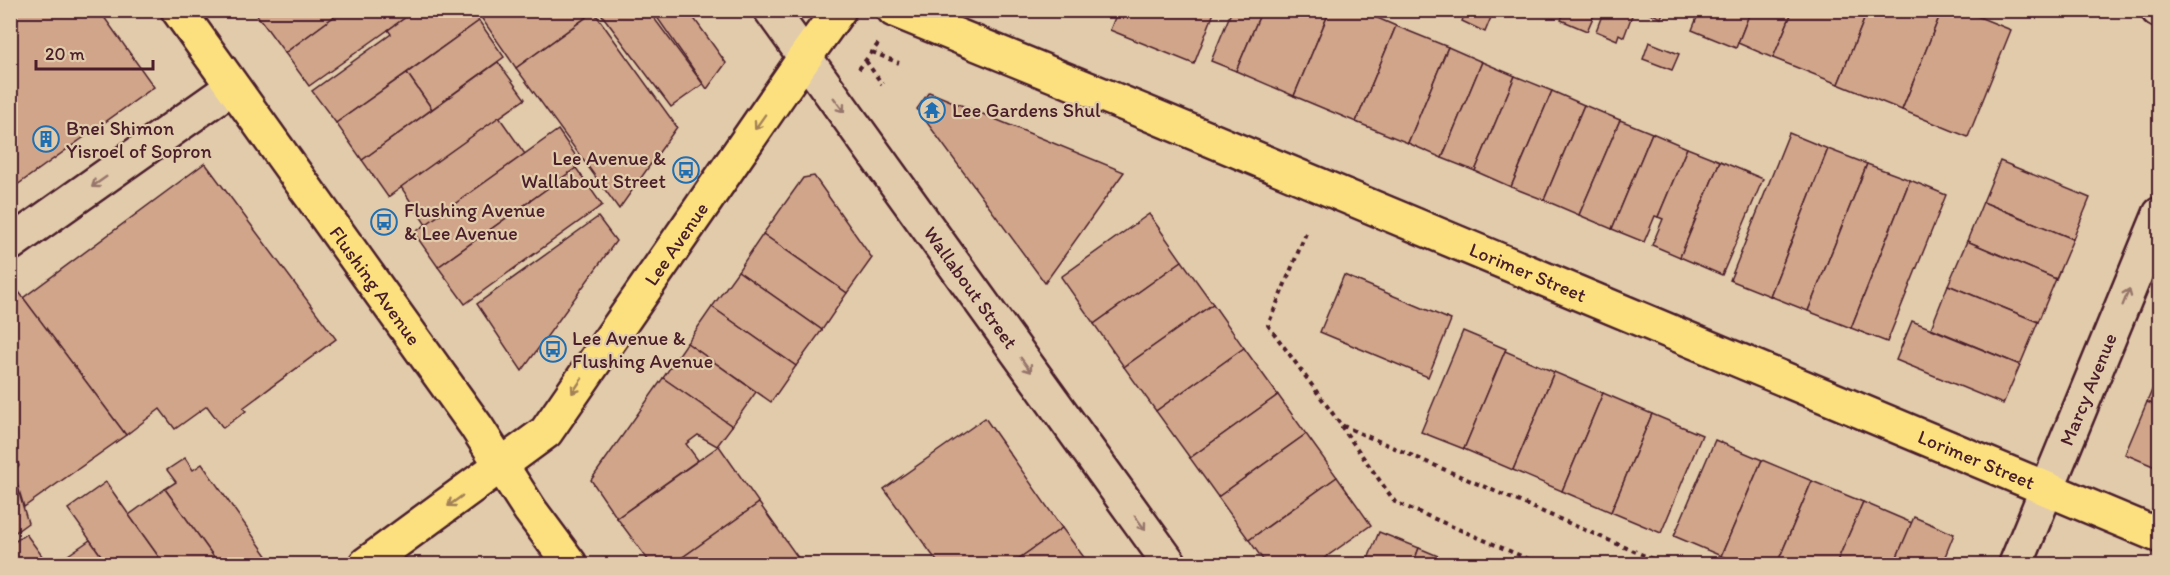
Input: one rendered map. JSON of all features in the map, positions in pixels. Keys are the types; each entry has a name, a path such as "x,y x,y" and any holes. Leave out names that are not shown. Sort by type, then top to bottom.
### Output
{"main road":[{"name":"Flushing Avenue","path":"178,10 476,426 501,466 570,564"},
{"name":"Lee Avenue","path":"366,564 546,432 839,10"},
{"name":"Lorimer Street","path":"894,10 1153,115 2160,536"}],"street":[{"name":"Wallabout Street","path":"771,10 1170,564"},
{"path":"10,244 232,87"},
{"name":"Marcy Avenue","path":"2016,564 2160,214"}],"path":[{"path":"854,77 881,39"},
{"path":"872,52 898,63"},
{"path":"866,60 882,84"},
{"path":"1306,233 1268,325 1395,502 1540,564"},
{"path":"1341,425 1664,564"}],"building":[{"name":"Bnei Shimon Yisroel of Sopron","path":"10,10 99,10 154,87 10,190"},
{"path":"263,10 343,10 285,53 257,15"},
{"path":"343,10 416,10 309,86 285,53"},
{"path":"416,10 472,10 479,21 336,123 312,91 391,34 388,30"},
{"path":"476,10 596,10 516,68"},
{"path":"608,10 648,10 703,84 671,107 602,15"},
{"path":"652,10 688,10 726,63 707,89"},
{"path":"1118,10 1215,10 1194,64 1110,30"},
{"path":"1232,10 1262,10 1236,71 1211,61"},
{"path":"1262,10 1330,10 1294,96 1236,71"},
{"path":"1330,10 1359,10 1396,26 1356,122 1294,96"},
{"path":"1466,10 1494,10 1485,32 1462,21"},
{"path":"1565,10 1584,10 1594,15 1587,31 1561,20"},
{"path":"1604,10 1634,10 1624,37 1619,34 1617,40 1596,31"},
{"path":"1643,10 1664,10 1661,18"},
{"path":"1675,10 1695,10 1692,17"},
{"path":"1700,10 1751,10 1736,48 1692,30"},
{"path":"1751,10 1793,10 1773,58 1738,43"},
{"path":"1793,10 1868,10 1838,84 1773,58"},
{"path":"1868,10 1942,10 1902,110 1838,84"},
{"path":"1942,10 1962,10 2011,30 1968,137 1902,110"},
{"path":"594,12 677,127 619,209 516,68"},
{"path":"479,21 504,57 432,109 407,73"},
{"path":"1396,26 1448,47 1408,143 1356,122"},
{"path":"1649,42 1679,54 1672,70 1643,59"},
{"path":"1448,47 1482,62 1442,158 1408,143"},
{"path":"498,62 525,99 388,197 362,160"},
{"path":"1482,62 1515,76 1475,171 1442,158"},
{"path":"407,73 432,109 362,160 336,123"},
{"path":"1515,76 1552,91 1511,187 1475,171"},
{"path":"1552,91 1584,105 1544,200 1511,187"},
{"path":"929,92 1124,172 1045,283 917,109"},
{"path":"1584,105 1620,120 1579,215 1544,200"},
{"path":"499,117 525,154 426,225 401,187"},
{"path":"1620,120 1652,133 1612,229 1579,215"},
{"path":"558,130 578,159 572,163 576,168 438,267 414,233"},
{"path":"1652,133 1687,148 1658,217 1655,216 1644,242 1612,229"},
{"path":"1789,133 1828,149 1770,296 1730,280"},
{"path":"1687,148 1720,161 1680,257 1652,245 1663,219 1658,217"},
{"path":"1828,149 1867,164 1808,311 1770,296"},
{"path":"1720,161 1763,179 1722,275 1680,257"},
{"path":"2000,161 2090,198 2073,239 1983,202"},
{"path":"205,163 336,339 243,408 246,411 223,428 207,406 175,429 160,409 126,435 23,298"},
{"path":"1867,164 1910,180 1851,328 1808,311"},
{"path":"576,168 602,205 465,304 438,267"},
{"path":"814,176 872,258 847,293 763,234 803,178"},
{"path":"1910,180 1946,195 1887,342 1851,328"},
{"path":"1983,202 2073,239 2056,279 1967,241"},
{"path":"1149,214 1182,261 1094,324 1061,277"},
{"path":"598,217 616,241 522,371 477,304"},
{"path":"763,234 847,293 822,330 738,271"},
{"path":"1967,241 2056,279 2038,322 1948,285"},
{"path":"1182,261 1213,304 1124,367 1094,324"},
{"path":"738,271 822,330 796,366 712,307"},
{"path":"1344,275 1451,320 1428,377 1320,332"},
{"path":"1948,285 2038,322 2020,365 1931,328"},
{"path":"19,292 126,435 24,507 13,470 19,466 10,438 10,298"},
{"path":"1213,304 1244,348 1156,411 1124,367"},
{"path":"712,307 796,366 771,402 687,343"},
{"path":"1912,321 2020,365 2003,404 1896,360"},
{"path":"1463,331 1506,349 1464,449 1421,432"},
{"path":"687,343 756,392 732,426 663,378"},
{"path":"1244,348 1278,395 1190,458 1156,411"},
{"path":"1505,351 1554,372 1513,470 1464,449"},
{"path":"2160,371 2160,407 2147,402"},
{"path":"1554,372 1603,393 1562,491 1513,470"},
{"path":"663,378 732,426 717,446 698,435 686,444 698,460 617,518 591,480"},
{"path":"1603,393 1652,414 1611,512 1562,491"},
{"path":"1278,395 1306,434 1218,497 1190,458"},
{"path":"2147,402 2160,407 2160,469 2125,454"},
{"path":"1652,414 1702,435 1661,533 1611,512"},
{"path":"985,418 1062,528 1011,564 939,564 884,489"},
{"path":"1306,434 1337,477 1249,540 1218,497"},
{"path":"1715,440 1762,460 1721,556 1674,536"},
{"path":"719,446 759,503 673,564 651,564 617,518"},
{"path":"185,458 193,470 202,464 268,557 257,564 219,564 165,489 176,482 167,470"},
{"path":"1762,460 1812,481 1777,564 1742,564 1721,556"},
{"path":"10,463 28,523 10,536"},
{"path":"1337,477 1371,525 1316,564 1266,564 1249,540"},
{"path":"1812,481 1863,502 1836,564 1777,564"},
{"path":"106,482 164,564 107,564 68,509"},
{"path":"165,489 219,564 164,564 129,515"},
{"path":"1863,502 1912,523 1894,564 1836,564"},
{"path":"759,503 799,559 791,564 673,564"},
{"path":"1914,517 1954,534 1942,564 1894,564"},
{"path":"1062,528 1089,564 1011,564"},
{"path":"1379,532 1419,548 1413,564 1366,564"},
{"path":"26,534 48,564 24,564 21,559 10,564 10,545"},
{"path":"90,540 107,564 55,564"},
{"path":"1419,548 1457,564 1413,564"},
{"path":"799,559 803,564 791,564"}],"place":[{"name":"Lee Gardens Shul","path":"932,110"},
{"name":"Bnei Shimon Yisroel of Sopron","path":"46,139"},
{"name":"Lee Avenue & Wallabout Street","path":"686,170"},
{"name":"Flushing Avenue & Lee Avenue","path":"384,222"},
{"name":"Lee Avenue & Flushing Avenue","path":"553,349"}]}
